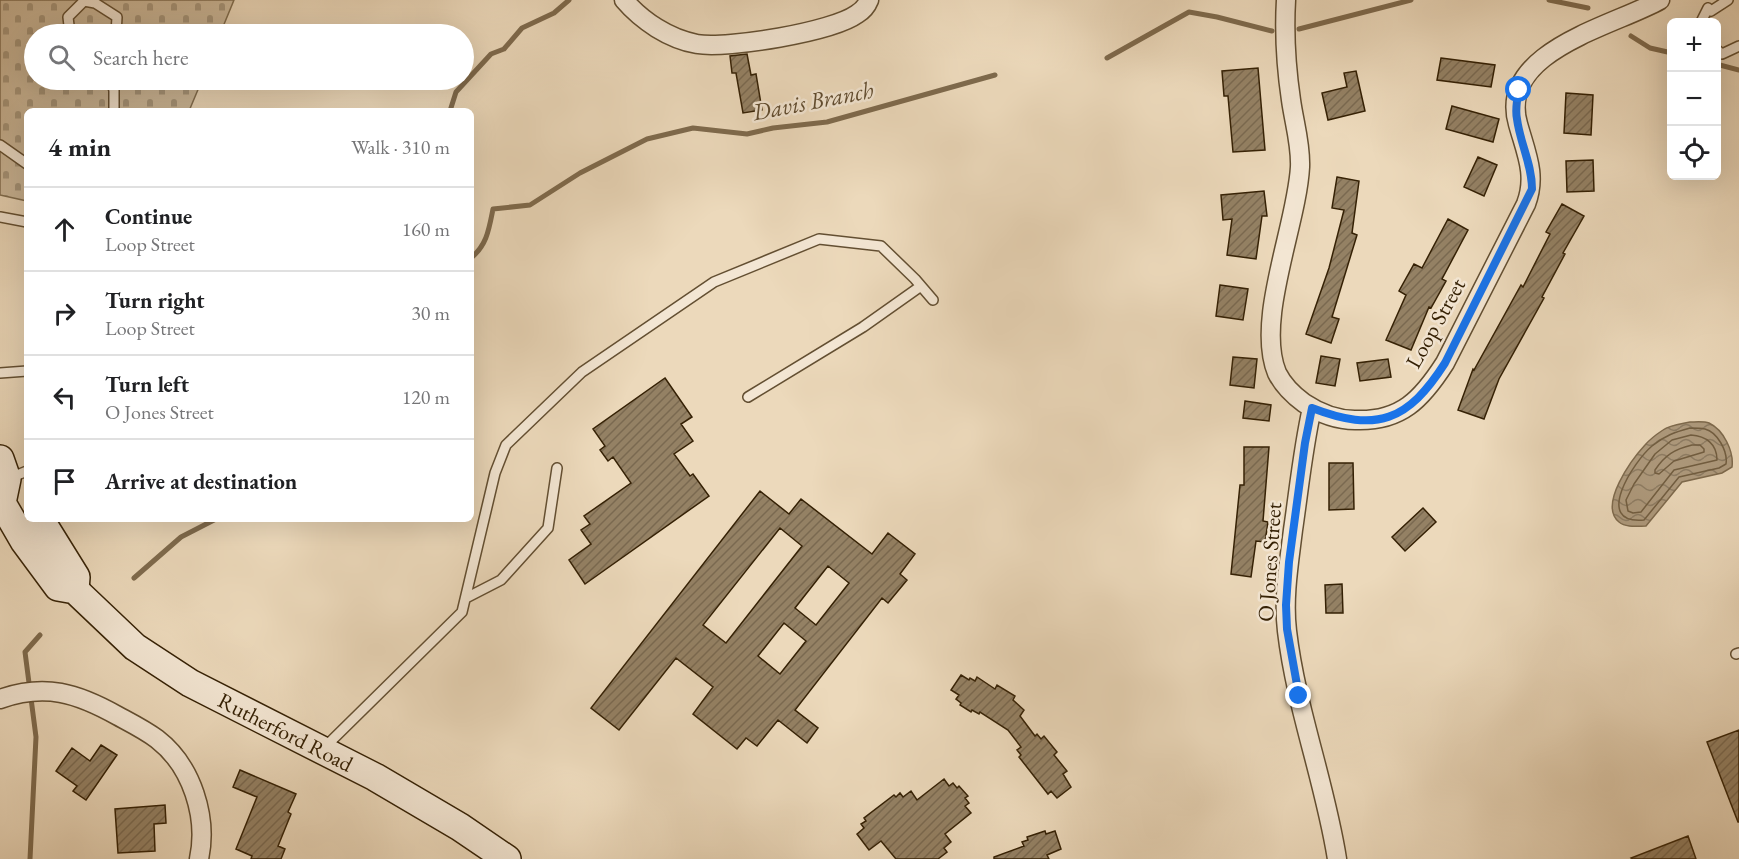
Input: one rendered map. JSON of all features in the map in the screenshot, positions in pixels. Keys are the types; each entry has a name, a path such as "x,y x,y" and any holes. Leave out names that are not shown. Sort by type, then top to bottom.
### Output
{"street":[{"path":"624,0 650,23 675,38 698,44 725,46 839,23 858,14 869,0"},
{"name":"Loop Street","path":"1286,0 1285,49 1291,101 1299,140 1300,167 1295,203 1273,309 1272,352 1278,374 1285,386 1296,396 1312,408 1338,418 1354,420 1377,420 1410,406 1428,387 1445,363 1532,189 1530,164 1516,118 1519,90 1528,72 1539,60 1569,41 1660,0"},
{"name":"O Jones Street","path":"1312,408 1289,562 1287,629 1293,671 1328,809 1337,859"},
{"name":"Rutherford Road","path":"12,477 2,503 24,541 58,586 75,590 135,647 209,693 428,807 507,859"},
{"path":"42,522 76,577 75,590"},
{"path":"0,699 18,693 40,690 76,695 158,740 187,776 195,794 201,827 200,859"}],"lane":[{"path":"1705,4 1711,11 1728,0"},
{"path":"69,24 68,17 84,1 95,3 117,17 117,24"},
{"path":"1721,53 1739,46"},
{"path":"114,90 114,108"},
{"path":"0,145 24,162"},
{"path":"0,217 24,221"},
{"path":"322,750 462,612 495,473 506,445 591,365 714,282 819,239 881,246 933,300"},
{"path":"748,397 863,327 921,286"},
{"path":"0,373 24,371"},
{"path":"466,598 501,580 548,528 558,468"}],"green space":[{"path":"0,0 234,0 224,24 24,24 24,90 198,90 190,108 24,108 24,200 0,195"}],"water":[{"path":"1690,422 1707,422 1719,431 1730,448 1732,467 1722,473 1682,482 1646,526 1629,526 1619,522 1612,505 1619,482 1633,461 1647,443 1663,430"}],"building":[{"path":"747,54 751,75 756,74 762,110 743,113 736,73 732,73 730,56"},
{"path":"1441,58 1495,65 1491,87 1437,80"},
{"path":"1258,68 1265,150 1233,152 1228,96 1224,96 1222,71"},
{"path":"1356,71 1365,111 1328,120 1322,93 1347,87 1344,73"},
{"path":"1566,93 1593,95 1591,135 1564,133"},
{"path":"1452,106 1499,119 1493,142 1446,129"},
{"path":"1478,157 1497,165 1484,196 1464,187"},
{"path":"1593,160 1594,191 1567,192 1566,161"},
{"path":"1337,177 1359,181 1352,233 1357,235 1332,317 1339,319 1331,343 1306,334 1329,268 1344,210 1332,208"},
{"path":"1264,191 1267,216 1262,216 1256,259 1227,255 1232,219 1223,220 1221,195"},
{"path":"1562,204 1584,216 1563,253 1565,254 1542,297 1544,298 1499,379 1484,419 1458,410 1473,369 1521,285 1523,287 1550,234 1546,232"},
{"path":"1448,219 1468,230 1442,279 1446,281 1431,308 1429,307 1411,350 1386,340 1406,295 1399,291 1414,264 1422,268"},
{"path":"1220,285 1248,289 1243,320 1216,316"},
{"path":"1321,356 1340,359 1335,386 1316,383"},
{"path":"1233,357 1257,359 1254,388 1230,385"},
{"path":"1388,359 1391,377 1360,381 1357,363"},
{"path":"665,378 692,417 681,424 693,441 674,454 709,496 585,584 569,560 591,544 581,530 590,524 584,516 631,483 613,457 608,461 600,450 605,446 593,429"},
{"path":"1245,401 1271,405 1269,421 1243,418"},
{"path":"1244,447 1269,447 1263,521 1268,522 1265,542 1256,541 1251,577 1231,574 1240,485 1244,485"},
{"path":"1329,463 1353,463 1354,509 1329,510"},
{"path":"760,491 789,514 801,499 872,554 888,533 915,554 900,574 907,580 888,603 882,598 795,710 818,728 807,743 778,720 757,746 746,738 737,749 693,714 713,687 676,658 619,730 591,708","holes":["780,528 802,546 726,643 703,625","828,566 849,583 816,625 795,608","784,623 806,641 780,674 758,656"]},
{"path":"1423,508 1436,522 1405,551 1392,537"},
{"path":"1342,584 1343,613 1326,613 1325,585"},
{"path":"961,675 975,681 977,677 995,689 997,685 1015,696 1013,700 1024,710 1020,716 1035,736 1037,734 1041,739 1044,736 1057,752 1054,755 1067,771 1063,774 1071,787 1057,798 1051,791 1048,794 1019,757 1021,755 1017,750 1021,747 1008,730 980,712 979,714 972,710 971,712 960,705 961,703 956,699 959,695 951,690"},
{"path":"1739,730 1739,822 1738,822 1707,742"},
{"path":"101,745 117,755 86,800 73,791 77,786 56,771 72,748 90,761"},
{"path":"240,770 296,794 288,812 291,814 278,846 285,849 281,859 251,859 252,856 236,849 257,797 233,787"},
{"path":"944,779 949,786 953,783 957,788 959,786 968,796 965,798 969,803 965,806 971,813 945,834 951,842 944,848 947,852 938,859 896,859 881,841 869,850 857,834 864,828 861,824 866,821 864,818 894,795 896,797 900,793 903,797 911,791 917,800"},
{"path":"165,805 166,823 154,824 155,851 118,853 115,809"},
{"path":"1045,831 1046,834 1055,831 1061,849 1047,855 1049,859 994,859 994,857 1024,846 1022,842 1028,840 1027,837"},
{"path":"1688,836 1696,859 1631,858"}],"waterway":[{"path":"474,72 491,54 504,49 522,28 554,13 569,0"},
{"name":"Davis Branch","path":"1299,29 1411,0"},
{"name":"Davis Branch","path":"1549,0 1588,8"},
{"name":"Davis Branch","path":"1107,58 1189,12 1272,31"},
{"path":"1631,36 1650,48 1667,52"},
{"path":"1721,65 1739,70"},
{"name":"Davis Branch","path":"474,255 484,242 493,209 530,205 580,173 647,139 693,128 747,134 773,128 827,122 995,75"},
{"path":"451,108 458,90"},
{"name":"Davis Branch","path":"134,578 181,537 210,522"},
{"name":"Davis Branch","path":"30,859 36,737 25,652 40,635"}],"route":[{"path":"1299,696 1287,629 1286,605 1289,562 1312,408 1338,418 1377,420 1410,406 1434,380 1445,363 1532,189 1530,164 1516,118 1519,90"}]}
